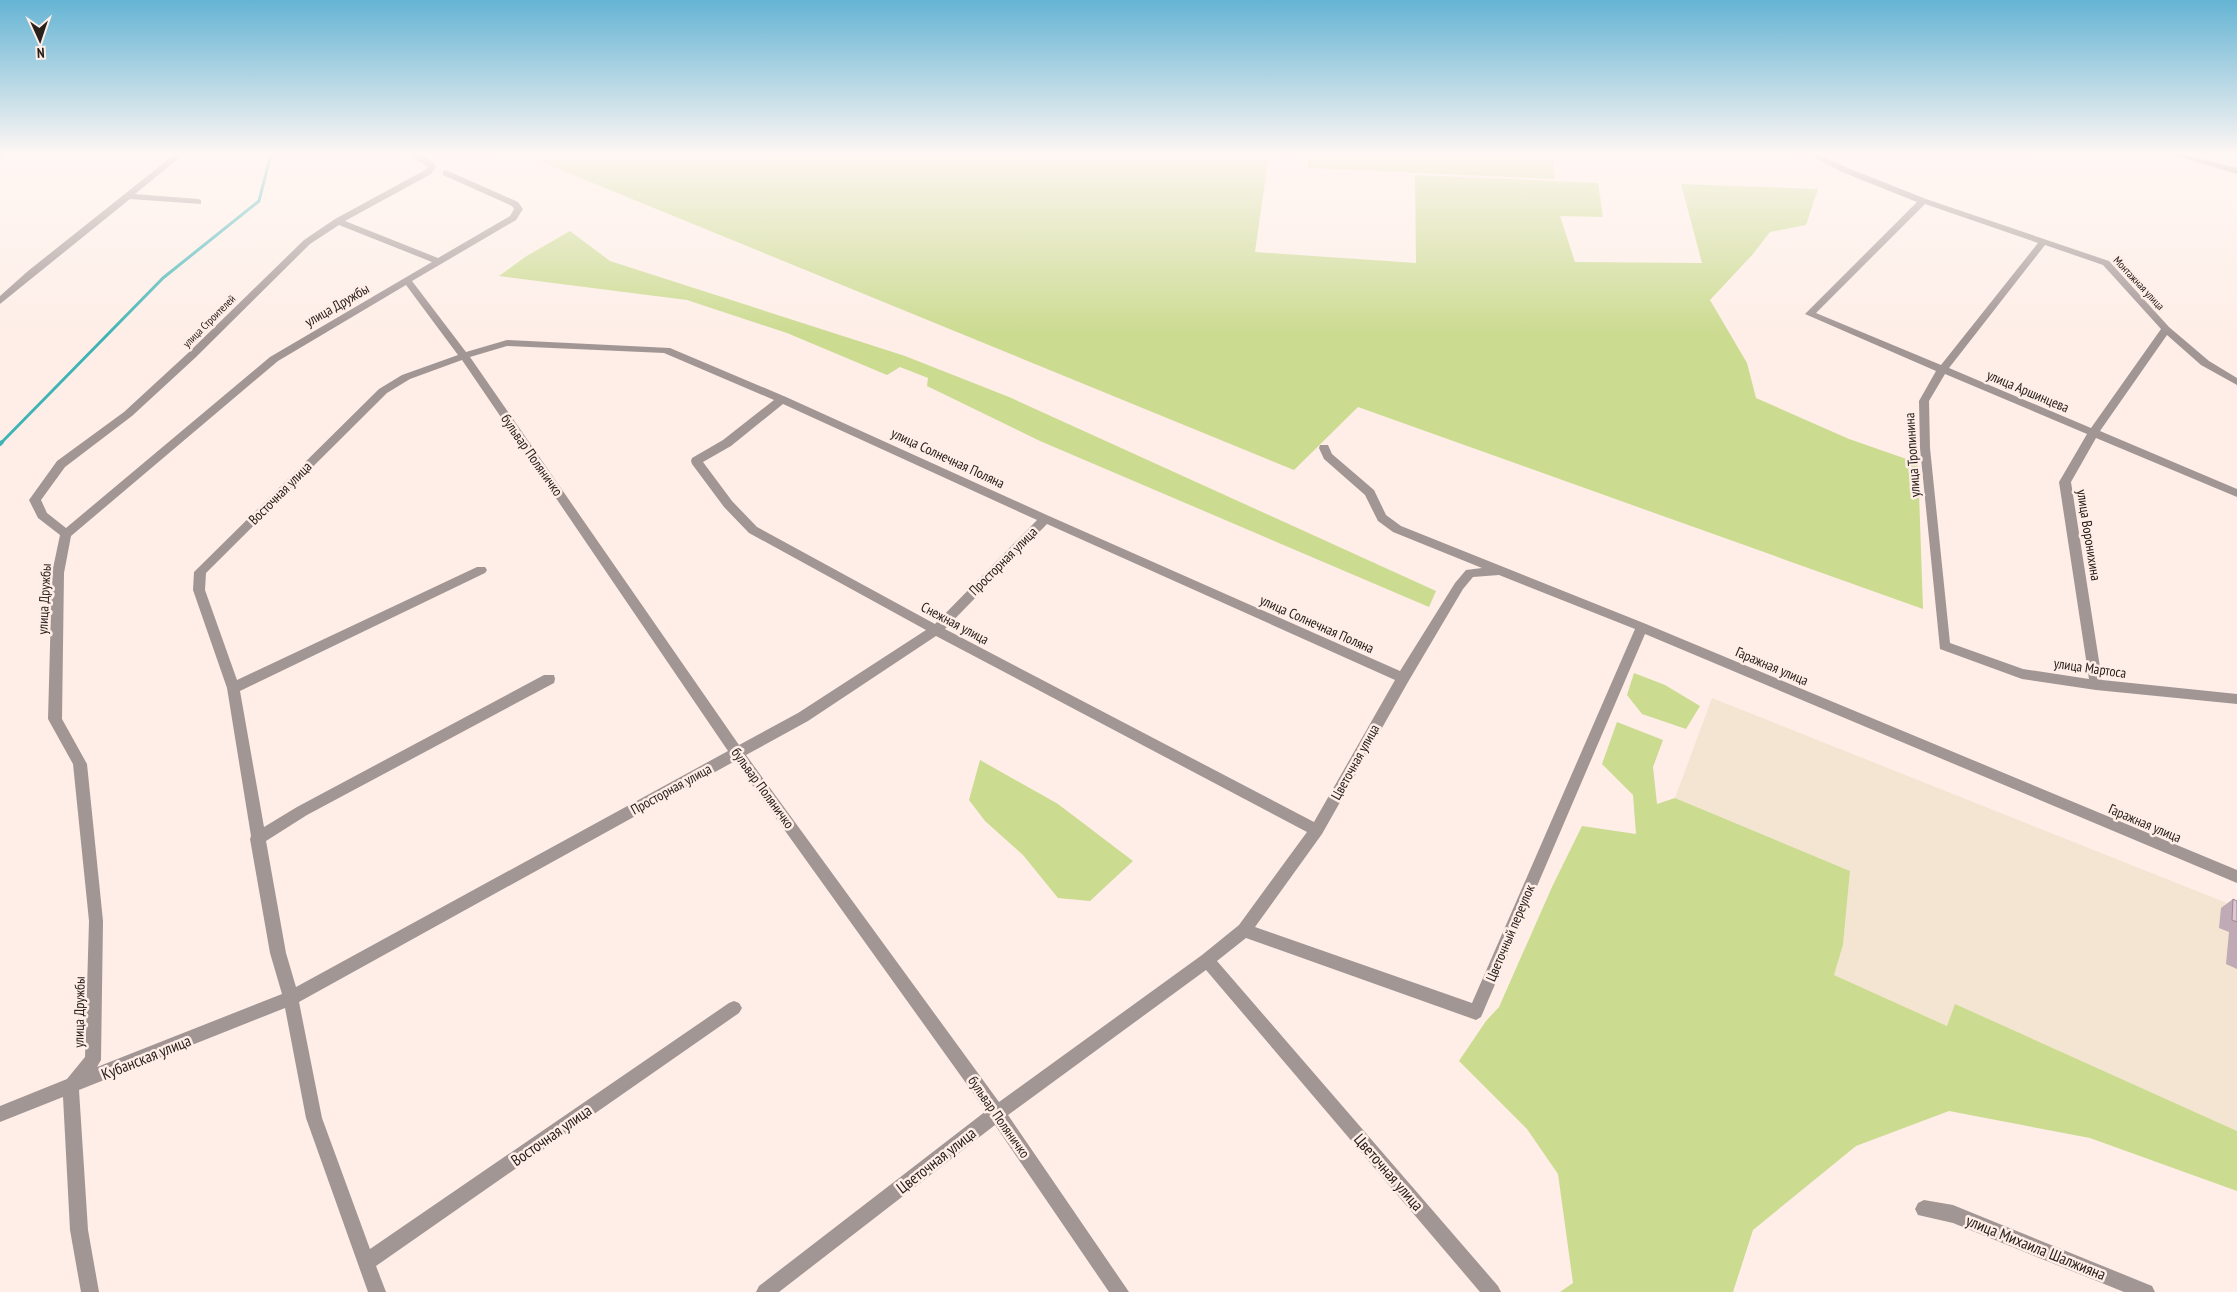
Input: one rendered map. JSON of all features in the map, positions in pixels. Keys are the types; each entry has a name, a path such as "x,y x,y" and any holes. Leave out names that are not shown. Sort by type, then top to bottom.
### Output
{"street":[{"path":"0,301 31,273 106,214"},
{"name":"улица Строителей","path":"66,534 42,515 35,500 62,464 128,414 191,356 307,242 350,214"},
{"name":"улица Дружбы","path":"71,1087 93,1060 96,921 80,764 55,719 58,572 66,534 274,359 408,282 437,261 513,218 515,214"},
{"name":"улица Аршинцева","path":"1910,214 1810,314 2237,493"},
{"name":"Монтажная улица","path":"1963,214 2106,263 2166,329 2205,363 2237,382"},
{"path":"338,221 437,261"},
{"name":"улица Тропинина","path":"1944,646 1926,448 1924,401 1942,370 2044,241"},
{"name":"бульвар Поляничко","path":"408,282 464,356 737,752 997,1114 1120,1292"},
{"name":"улица Воронихина","path":"2096,685 2066,482 2093,434 2166,329"},
{"name":"улица Солнечная Поляна","path":"464,356 507,343 666,350 782,399 1045,519 1403,678"},
{"name":"Восточная улица","path":"377,1292 314,1118 291,998 278,953 233,688 199,590 200,572 383,391 406,377 464,356"},
{"name":"Снежная улица","path":"782,399 727,443 696,461 728,504 753,530 936,630 1317,830"},
{"name":"Гаражная улица","path":"1324,448 1328,456 1370,493 1382,518 1396,529 1642,627 2237,877"},
{"name":"Просторная улица","path":"291,998 803,717 936,630 1045,519"},
{"path":"233,688 482,570"},
{"name":"Цветочная улица","path":"765,1292 997,1114 1207,960 1244,930 1317,830 1403,678 1459,586 1470,573 1498,571"},
{"name":"Цветочный переулок","path":"1244,930 1476,1012 1642,627"},
{"name":"улица Мартоса","path":"1944,646 2022,674 2096,685 2237,699"},
{"path":"257,838 302,811 549,679"},
{"name":"Цветочная улица","path":"1207,960 1492,1292"},
{"name":"Кубанская улица","path":"0,1114 291,998"},
{"name":"Восточная улица","path":"367,1262 734,1008"},
{"path":"71,1087 78,1230 90,1292"},
{"name":"улица Михаила Шалжияна","path":"1924,1208 1953,1214 2146,1292"}],"shaded area":[{"path":"1712,698 2237,907 2237,1131 1956,1005 1947,1026 1834,975 1843,945 1850,871 1675,798"}],"green space":[{"path":"669,214 1260,214 1255,252 1416,263 1415,214 1603,214 1603,217 1560,216 1575,262 1702,263 1689,214 1810,214 1806,225 1770,232 1753,254 1710,300 1747,363 1756,398 1849,439 1918,463 1923,609 1358,407 1294,470"},
{"path":"570,231 610,261 905,356 1009,397 1436,591 1429,607 1040,441 927,386 928,378 900,367 887,375 787,333 687,300 499,276 525,257"},
{"path":"1634,673 1665,685 1700,706 1686,729 1642,714 1627,695"},
{"path":"1617,722 1663,740 1653,767 1657,804 1675,798 1850,871 1843,945 1834,975 1947,1026 1955,1004 2237,1131 2237,1191 2090,1138 1949,1111 1856,1146 1753,1230 1733,1292 1560,1292 1573,1283 1558,1174 1527,1129 1459,1061 1486,1021 1499,1007 1552,887 1582,826 1636,834 1633,795 1602,764"},
{"path":"980,760 1058,804 1133,861 1090,901 1058,898 1023,855 985,821 969,800"}],"building":[{"path":"2233,899 2237,901 2237,922 2232,920"}],"waterway":[{"path":"1,443 163,278 242,214"}]}
